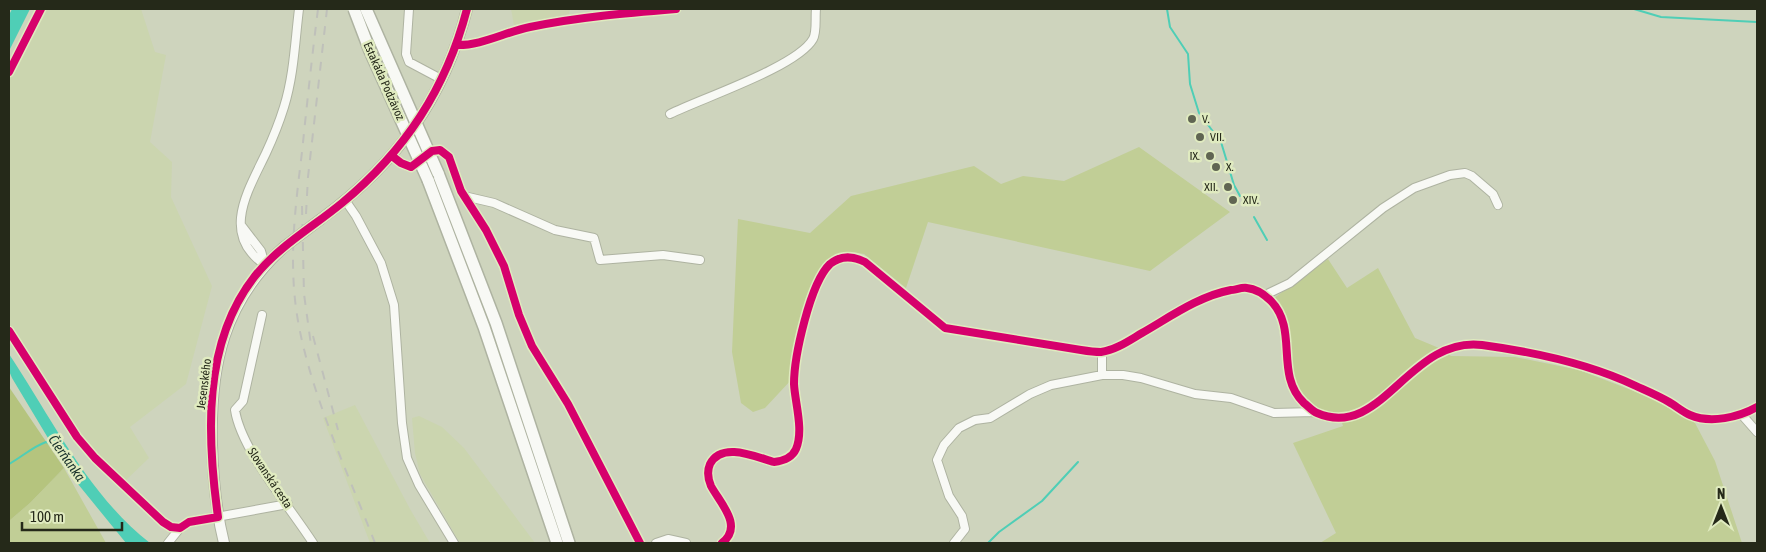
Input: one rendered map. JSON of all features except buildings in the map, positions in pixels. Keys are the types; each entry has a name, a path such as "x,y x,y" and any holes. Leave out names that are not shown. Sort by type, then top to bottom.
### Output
{"highway":[{"name":"Estakáda Podzávoz","path":"354,9 433,177"},
{"name":"Estakáda Podzávoz","path":"366,9 433,177"},
{"path":"433,177 557,543"},
{"path":"433,177 478,272 569,543"}],"main road":[{"name":"Jesenského","path":"224,543 218,517 214,477 212,399 218,360 232,316 254,278 265,265 284,247 372,177 392,156 419,122 456,45 467,9"}],"street":[{"path":"9,72 41,9"},
{"path":"265,265 253,257 248,250 241,225 246,194 274,137 284,106 291,77 298,9"},
{"path":"409,9 406,54 409,62 441,79"},
{"path":"456,45 468,46 517,30 564,21 676,9"},
{"path":"670,114 694,102 749,81 807,49 814,37 816,9"},
{"path":"392,156 401,164 411,167 432,151 444,152 451,162 464,196 486,230 504,266 519,315 532,346 568,404 640,543"},
{"path":"1265,295 1290,283 1383,208 1414,188 1450,175 1465,173 1493,194 1498,205"},
{"path":"464,196 483,200 555,230 594,238 600,260 662,255 700,260"},
{"path":"345,200 356,216 381,264 394,305 402,423 407,458 419,485 454,543"},
{"path":"722,543 730,533 731,522 727,510 710,485 708,474 710,464 718,456 727,452 774,462 782,461 796,448 798,434 794,384 796,357 806,316 821,277 835,260 850,257 866,262 945,328 1102,352 1122,345 1194,303 1223,292 1246,288 1265,295 1281,311 1287,332 1287,369 1292,389 1314,412"},
{"name":"Slovanská cesta","path":"262,315 243,401 235,410 237,426 254,456 313,543"},
{"path":"9,331 64,420 83,444 163,522 171,527 180,528"},
{"path":"954,543 965,529 962,516 949,496 937,460 944,445 954,433 959,428 975,420 990,418 1030,394 1051,385 1102,375 1123,375 1141,378 1195,394 1231,398 1274,413 1314,412 1340,419 1358,416 1380,400 1422,363 1447,349 1478,345 1582,365 1634,385 1690,415 1711,419 1742,415 1757,408"},
{"path":"1102,352 1102,375"},
{"path":"1742,415 1757,432"},
{"path":"168,543 180,528 189,522 288,504"},
{"path":"656,543 668,539 686,543"}],"shaded area":[{"path":"44,9 141,9 155,52 166,55 150,142 172,162 171,197 212,286 186,384 130,427 149,458 123,483 99,460 69,423 9,328 9,80"},
{"path":"511,9 570,9 569,14 514,25"},
{"path":"1139,147 1230,212 1150,271 928,222 906,288 864,254 852,252 838,254 823,266 804,315 793,354 792,379 765,408 753,412 741,403 732,352 738,219 810,233 851,196 974,166 1001,184 1023,176 1064,181"},
{"path":"1328,259 1347,288 1378,268 1415,338 1439,348 1451,356 1515,357 1579,370 1652,398 1695,423 1715,461 1742,543 1320,543 1336,533 1293,443 1343,426 1340,416 1317,409 1307,403 1300,395 1293,376 1288,323 1274,298"},
{"path":"355,405 430,543 370,543 323,418"},
{"path":"419,416 442,427 464,448 535,543 460,543 420,474 415,453 412,418"},
{"path":"64,468 106,543 9,543 9,521 30,503"}],"green space":[{"path":"9,387 64,468 30,503 9,521"}],"water":[{"path":"12,9 30,9 9,51 9,15"},
{"name":"Čierňanka","path":"9,354 72,454 90,479 128,524 150,543 126,543 69,473 12,378 9,371"}],"waterway":[{"path":"1167,9 1170,27 1188,54 1190,84 1199,113 1221,142 1234,185 1240,196"},
{"path":"1634,9 1661,17 1757,22"},
{"path":"1254,217 1267,240"},
{"name":"Čierňanka","path":"9,464 41,444 46,442 51,445"},
{"path":"988,543 999,532 1042,501 1078,462"}],"railway":[{"path":"318,9 295,215 293,258 295,300 304,349 321,405 375,543"},
{"path":"306,214 308,177 327,9"},
{"path":"302,206 304,294 311,345"},
{"path":"313,336 338,430"}],"cycle path":[{"path":"9,72 41,9"},
{"path":"9,331 77,437 95,458 163,522 171,527 180,528 189,522 218,517 212,455 212,392 217,361 225,331 238,302 264,265 285,246 365,183 404,140 435,92 458,38 467,9"},
{"path":"456,45 484,41 521,29 548,24 603,16 676,9"},
{"path":"392,156 401,163 411,167 432,151 440,150 449,157 461,191 486,230 504,266 519,315 532,346 568,404 640,543"},
{"path":"722,543 728,536 731,522 710,483 708,472 710,464 715,457 731,452 749,454 774,462 781,461 792,455 796,449 799,434 794,384 804,321 816,287 823,274 830,264 843,258 852,258 865,262 945,328 1094,352 1107,351 1128,342 1185,308 1208,297 1241,288 1254,290 1271,301 1284,325 1290,379 1295,391 1304,403 1315,412 1340,418 1360,413 1379,401 1415,370 1435,356 1457,346 1482,345 1541,355 1599,371 1653,394 1687,414 1698,418 1725,418 1742,414 1757,407"}],"place":[{"name":"V.","path":"1192,119"},
{"name":"VII.","path":"1200,137"},
{"name":"IX.","path":"1210,156"},
{"name":"X.","path":"1216,167"},
{"name":"XII.","path":"1228,187"},
{"name":"XIV.","path":"1233,200"}]}
